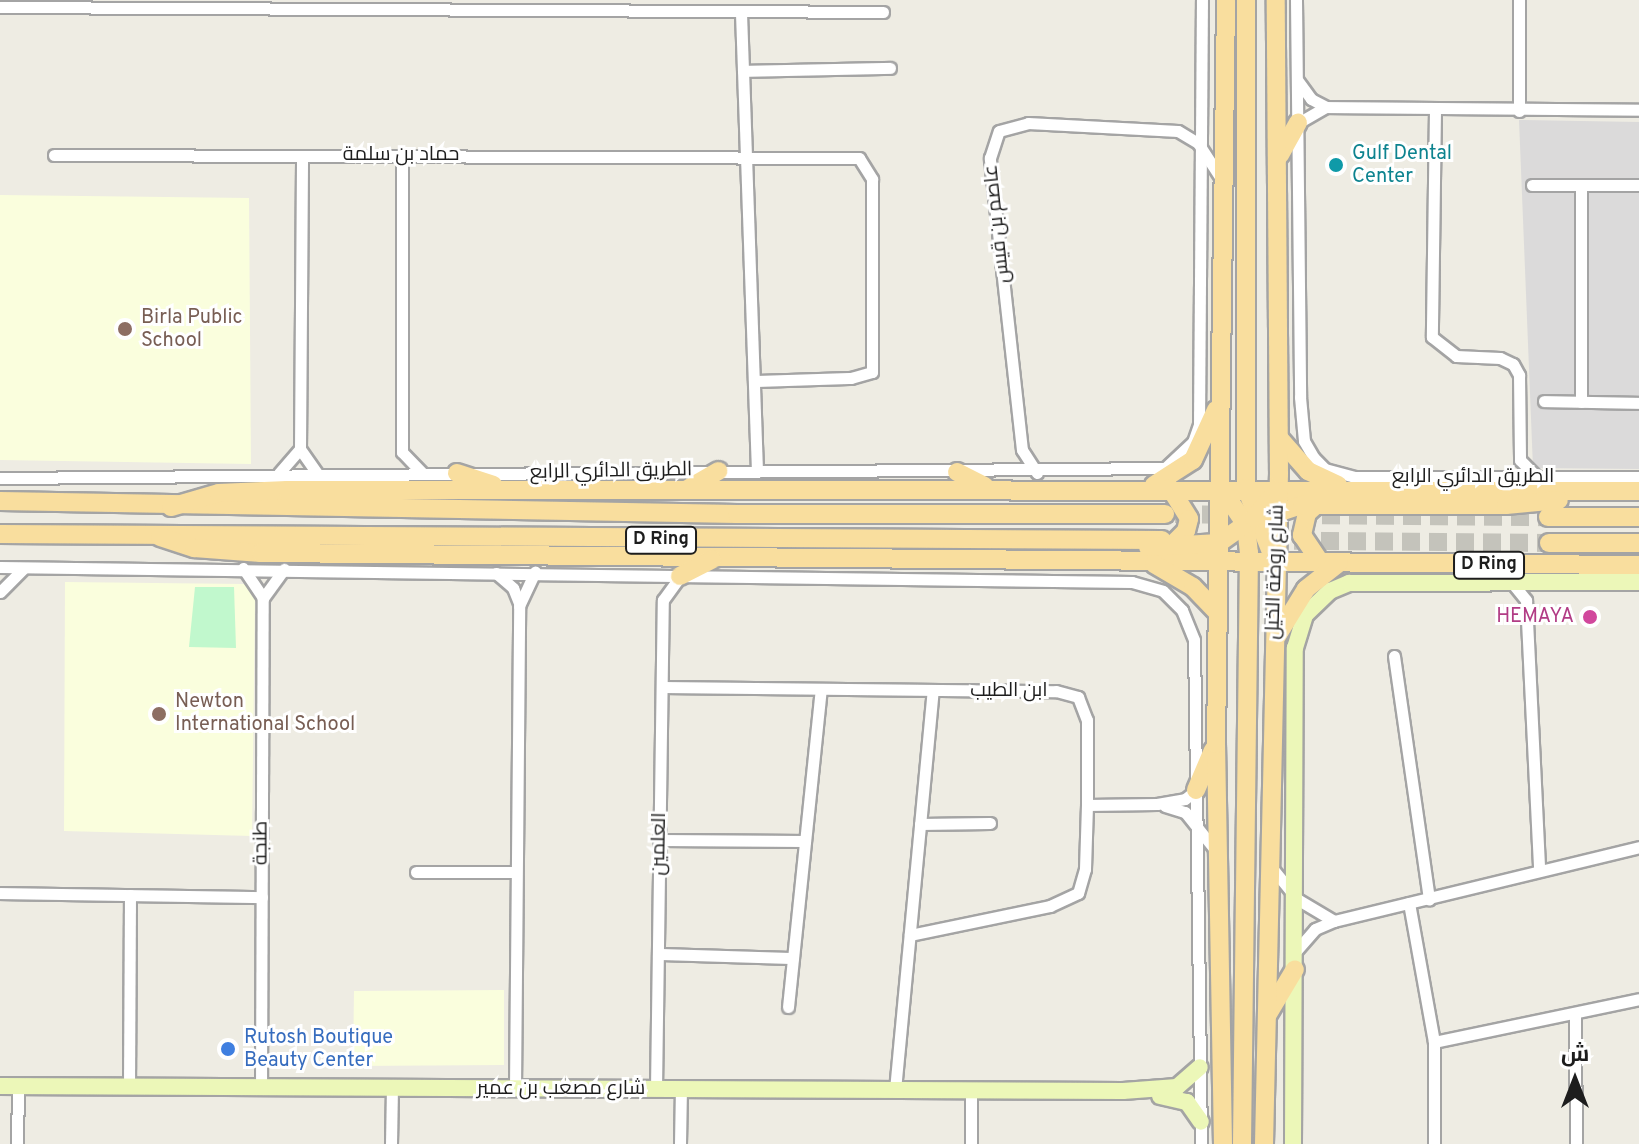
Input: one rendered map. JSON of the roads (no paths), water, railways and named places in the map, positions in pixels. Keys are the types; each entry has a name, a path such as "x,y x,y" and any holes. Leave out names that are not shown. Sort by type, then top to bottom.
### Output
{"main road":[{"path":"1223,1144 1216,744 1226,0"},
{"path":"1242,1144 1251,526 1246,488 1246,0"},
{"name":"شارع روضة الخيل","path":"1264,1144 1268,863 1279,488 1276,0"},
{"path":"1278,161 1298,123"},
{"path":"1130,489 1165,481 1193,460 1208,437 1222,393"},
{"path":"1279,438 1308,471 1348,488"},
{"path":"687,489 718,471"},
{"path":"957,472 995,489"},
{"path":"457,473 507,490"},
{"path":"1166,544 1186,531 1189,519 1170,488"},
{"name":"D Ring","path":"171,507 219,493 1170,488 1639,491"},
{"path":"1221,488 1275,563"},
{"path":"1218,562 1251,526 1279,488"},
{"path":"891,561 956,547 1219,543 1278,510 1316,505 1533,504 1589,491"},
{"name":"الطريق الدائري الرابع","path":"0,501 171,507 1165,514"},
{"path":"1274,646 1292,606 1330,563 1302,535 1302,523 1316,505"},
{"name":"الطريق الدائري الرابع","path":"1548,517 1639,517"},
{"name":"D Ring","path":"0,534 1166,544"},
{"path":"160,537 228,552 722,556"},
{"name":"D Ring","path":"1549,543 1639,543"},
{"path":"452,555 489,572"},
{"path":"680,576 722,556"},
{"name":"D Ring","path":"722,556 891,561 1639,565"},
{"path":"1149,561 1193,587 1218,613"},
{"path":"1196,790 1216,744"},
{"path":"1266,1016 1295,960"},
{"path":"1212,1144 1221,1060"}],"street":[{"path":"436,0 437,13"},
{"path":"1202,0 1203,149"},
{"path":"1296,0 1298,123 1326,107"},
{"path":"1519,0 1519,111"},
{"path":"0,7 437,13 883,12"},
{"path":"741,13 757,472"},
{"path":"743,71 890,68"},
{"path":"1298,79 1311,99 1326,107 1639,110"},
{"path":"1435,110 1432,337 1456,356 1500,358 1513,364 1519,375 1519,455 1524,468 1538,477"},
{"path":"1202,118 1178,131 1203,149 1223,180"},
{"name":"عاصم بن قيس","path":"1037,473 1022,450 991,144 999,131 1028,123 1178,131"},
{"name":"الطريق الدائري الرابع","path":"1298,123 1300,397 1304,441 1314,458 1325,469 1354,477 1639,477"},
{"name":"الطريق الدائري الرابع","path":"0,478 279,473 1037,473 1165,468 1193,442 1199,425 1203,149"},
{"name":"حماد بن سلمة","path":"54,155 859,158 872,179 872,372 851,378 754,381"},
{"path":"383,473 402,452 402,155"},
{"path":"302,156 300,449 317,473"},
{"path":"1532,185 1639,185"},
{"path":"1581,185 1581,402"},
{"path":"1544,401 1639,403"},
{"path":"279,473 300,449"},
{"path":"1007,473 1022,450"},
{"path":"402,452 422,473"},
{"path":"1506,477 1519,455"},
{"path":"1492,565 1526,600 1539,870"},
{"path":"0,567 1132,582 1176,600 1194,640 1201,1144"},
{"path":"0,592 25,568"},
{"path":"243,568 263,598 284,569"},
{"path":"489,572 513,588 519,606 515,1088"},
{"path":"519,606 535,572"},
{"path":"643,576 663,600 680,576"},
{"name":"شارع روضة الخيل","path":"1293,1144 1297,899 1295,648 1305,615 1330,591 1362,582 1513,584"},
{"path":"1513,584 1639,582"},
{"path":"1526,600 1539,583"},
{"name":"طنجة","path":"261,1088 263,598"},
{"name":"العلمين","path":"656,1089 663,600"},
{"path":"1394,656 1429,899"},
{"name":"ابن الطيب","path":"662,687 1056,691 1078,697 1087,720 1085,869 1078,893 1050,906 910,935"},
{"path":"788,1007 821,690"},
{"path":"895,1090 933,691"},
{"path":"1087,805 1157,804 1185,799 1196,790"},
{"path":"1157,804 1185,812 1218,852"},
{"path":"920,824 990,823"},
{"path":"660,840 805,841"},
{"path":"1295,960 1315,929 1334,921 1639,847"},
{"path":"1268,863 1297,899 1334,921"},
{"path":"416,872 516,872"},
{"path":"0,893 262,897"},
{"path":"129,1087 130,895"},
{"path":"1409,903 1434,1042 1434,1144"},
{"path":"658,954 793,958"},
{"path":"1434,1042 1639,999"},
{"path":"1575,1013 1576,1144"},
{"name":"شارع مصعب بن عمير","path":"0,1086 1123,1091 1177,1087 1200,1067"},
{"path":"17,1144 18,1087"},
{"path":"391,1144 392,1088"},
{"path":"680,1144 681,1089"},
{"path":"971,1090 971,1144"},
{"name":"شارع مصعب بن عمير","path":"1123,1091 1182,1099 1201,1122"}],"tunnel":[{"path":"1175,514 1233,515"},
{"path":"1295,515 1548,517"},
{"path":"1213,540 1549,543"}],"place":[{"name":"Gulf Dental Center","path":"1336,165"},
{"name":"Birla Public School","path":"125,329"},
{"name":"HEMAYA","path":"1590,617"},
{"name":"Newton International School","path":"159,714"},
{"name":"Rutosh Boutique Beauty Center","path":"228,1049"}]}
